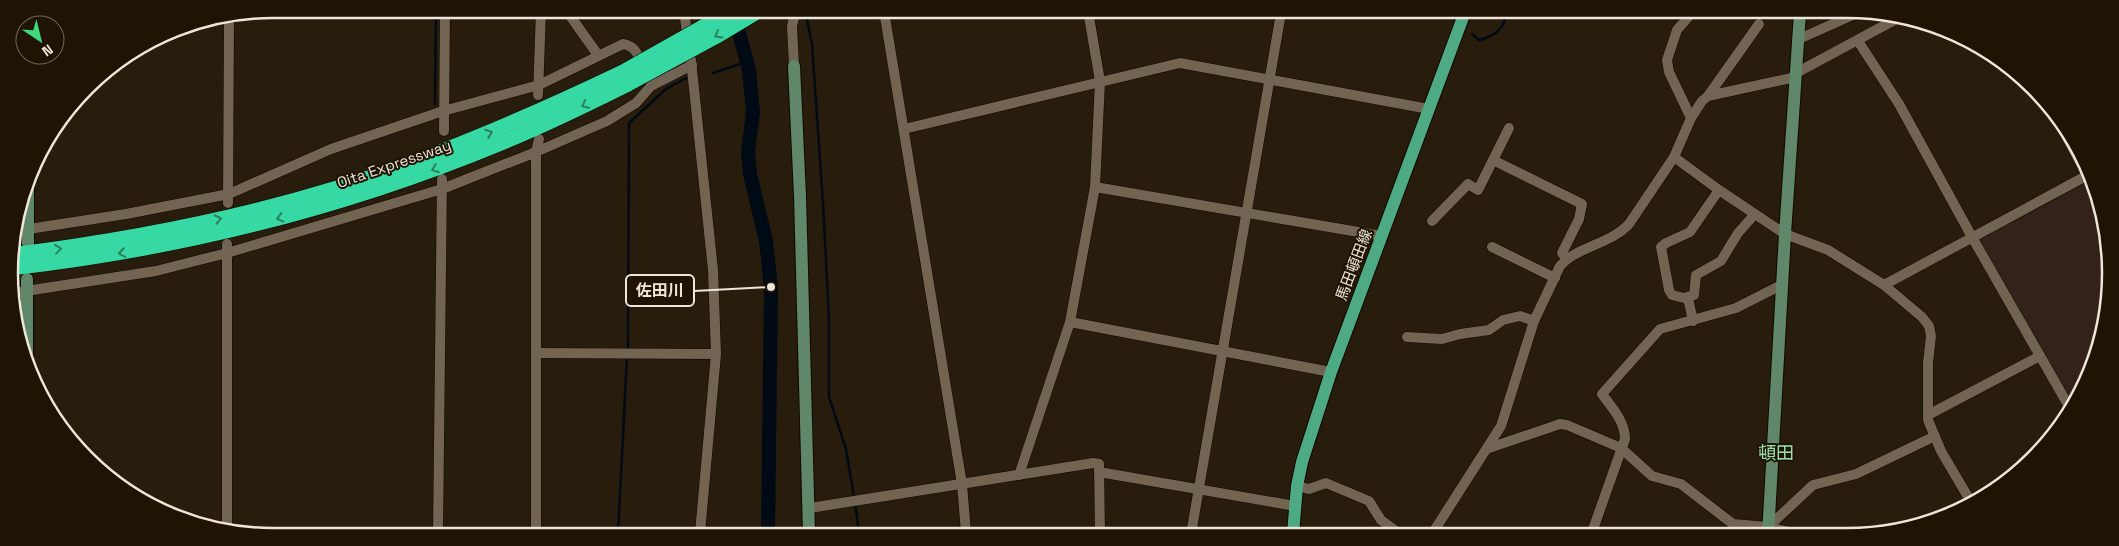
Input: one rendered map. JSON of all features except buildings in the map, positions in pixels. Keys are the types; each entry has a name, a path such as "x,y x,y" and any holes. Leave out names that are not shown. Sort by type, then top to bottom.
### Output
{"highway":[{"name":"Oita Expressway","path":"18,267 72,261 155,247 249,227 326,206 413,177 500,144 550,122 626,78 720,18"},
{"name":"Oita Expressway","path":"18,254 152,234 246,213 322,192 410,164 626,78 708,42 747,18"}],"main road":[{"name":"馬田頓田線","path":"1293,528 1296,486 1330,372 1463,18"}],"street":[{"path":"444,18 444,130"},
{"path":"539,90 541,18"},
{"path":"572,18 598,55"},
{"path":"685,18 692,65 713,270 716,354 700,528"},
{"path":"794,18 792,26 801,206 809,528"},
{"path":"885,18 962,484 966,528"},
{"path":"1019,475 1070,322 1095,187 1100,81 1089,18"},
{"path":"1192,528 1280,18"},
{"path":"1687,18 1677,30 1667,60 1669,72 1691,118"},
{"path":"1768,528 1800,18"},
{"path":"1799,39 1846,18"},
{"path":"229,21 229,198"},
{"path":"1708,96 1796,75 1892,22"},
{"path":"1436,528 1489,448 1501,426 1510,403 1534,321 1560,266 1567,259 1621,233 1629,224 1674,157 1691,118 1759,24"},
{"path":"1858,41 1899,104 2066,402"},
{"path":"26,206 24,235 126,214 229,198 331,149 444,111 539,90 598,55 623,44 629,45 636,51 651,86"},
{"path":"904,129 1180,63 1429,109"},
{"path":"18,290 27,286 156,271 442,184 536,152 622,114 636,103 651,86 692,65"},
{"path":"1432,221 1468,184 1478,190 1509,128"},
{"path":"536,528 536,152 539,140"},
{"path":"1674,157 1785,234 1828,250 1884,285 1922,317 1929,326 1931,336 1928,363 1928,420 1941,451 1968,497"},
{"path":"1493,160 1582,204 1579,219 1562,253 1567,259"},
{"path":"1884,285 2083,178"},
{"path":"438,528 442,184"},
{"path":"1095,187 1382,236"},
{"path":"1719,190 1690,232 1661,247 1670,293 1688,298 1692,297 1695,294 1694,281 1696,275 1721,260 1738,233 1755,214"},
{"path":"1492,246 1554,278"},
{"path":"227,248 227,524"},
{"path":"1593,528 1625,439 1625,429 1615,411 1602,394 1660,329 1736,308 1783,284"},
{"path":"27,286 27,342"},
{"path":"1688,298 1693,321"},
{"path":"1407,337 1442,339 1460,334 1489,330 1503,320 1520,316 1534,321"},
{"path":"1070,322 1330,372"},
{"path":"536,353 716,354"},
{"path":"1928,415 2040,356"},
{"path":"1489,448 1560,424 1567,425 1621,448 1652,476 1681,484 1733,524 1753,528"},
{"path":"1771,528 1812,485 1856,474 1935,436"},
{"path":"810,508 1094,463 1099,464 1100,528"},
{"path":"1099,472 1294,506"},
{"path":"1296,486 1309,489 1326,483 1369,501 1381,520 1392,528"}],"shaded area":[{"path":"2085,184 2097,223 2101,256 2101,290 2093,339 2082,371 2067,401 1977,241"}],"waterway":[{"path":"435,104 436,18"},
{"path":"735,18 749,70 753,112 748,152 750,174 766,241 771,287 768,528"},
{"path":"807,18 812,44 823,204 829,319 829,397 846,449 854,497"},
{"path":"1472,34 1479,40 1489,37 1498,31 1505,18"},
{"path":"713,73 746,62"},
{"path":"628,352 629,123 666,89 686,78"},
{"path":"618,528 627,357"},
{"path":"855,503 858,528"}],"place":[{"name":"佐田川","path":"771,287"}],"district":[{"name":"頓田","path":"1776,453"}]}
